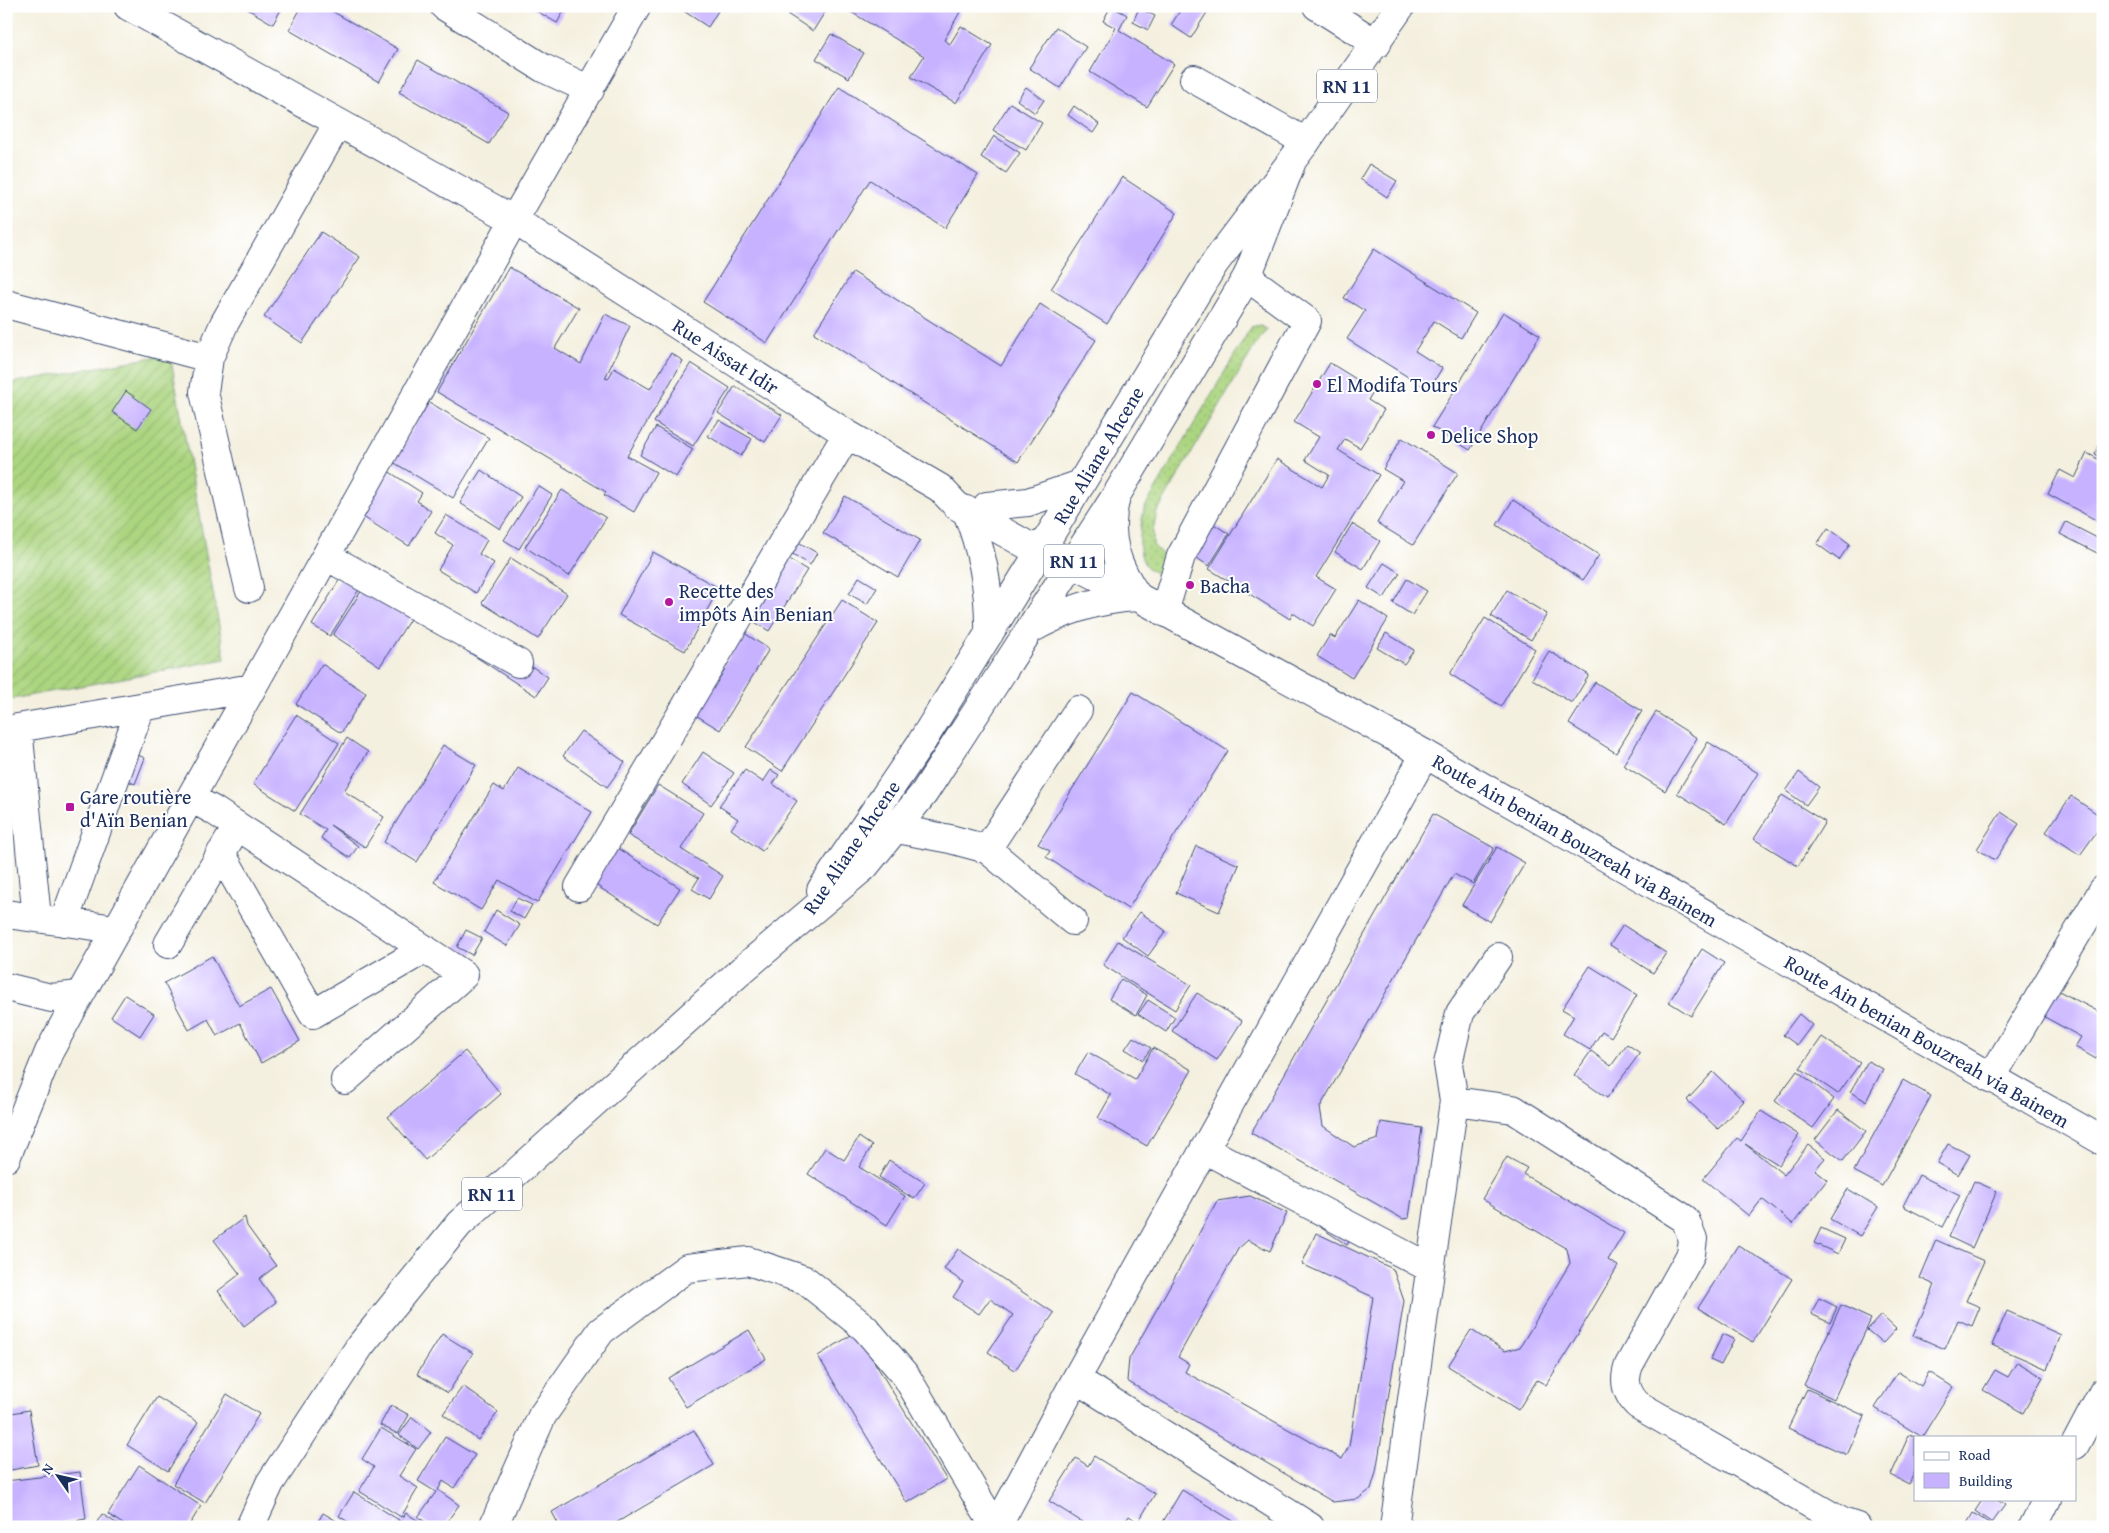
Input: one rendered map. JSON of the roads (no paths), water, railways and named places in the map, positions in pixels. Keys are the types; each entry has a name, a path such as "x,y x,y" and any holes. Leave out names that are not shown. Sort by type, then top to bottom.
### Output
{"street":[{"name":"Rue Aissat Idir","path":"128,6 514,220 847,434 940,488 961,492 976,508"},
{"path":"444,6 543,68 590,90"},
{"path":"6,1158 49,1052 116,929 514,220 637,6"},
{"path":"1317,6 1377,44"},
{"name":"Rue Aliane Ahcene","path":"801,919 921,743 1214,264 1299,153 1377,44 1401,6"},
{"path":"1194,79 1299,153"},
{"path":"249,588 204,392 209,358 224,324 338,123"},
{"name":"Rue Aliane Ahcene","path":"801,919 865,866 897,829 924,793 1117,494 1247,277 1299,153"},
{"path":"1164,612 1181,556 1307,321 1247,277"},
{"path":"6,304 209,358"},
{"path":"579,886 847,434"},
{"path":"989,634 989,609 983,560 976,536 976,508 1028,502 1081,484"},
{"path":"1028,631 1049,619 1092,603 1138,597 1125,579 1116,559 1112,537 1112,515 1117,494"},
{"name":"Route Ain benian Bouzreah via Bainem","path":"976,508 1027,545 1042,548 1138,597 1425,754 2103,1141"},
{"path":"326,556 518,663"},
{"path":"37,918 12,729 140,709 252,688"},
{"path":"64,922 140,709"},
{"path":"987,849 1078,710"},
{"path":"996,1527 1076,1379 1425,754"},
{"path":"191,798 237,825 464,975 345,1080"},
{"path":"168,944 237,825"},
{"path":"897,829 950,839 987,849 1073,921"},
{"path":"221,853 313,1014 425,948"},
{"path":"1991,1078 2103,890"},
{"path":"6,914 116,929"},
{"name":"RN 11","path":"250,1527 270,1483 360,1346 459,1224 801,919"},
{"path":"1394,1527 1454,1101 1448,1064 1460,1013 1498,957"},
{"path":"6,987 51,998 80,995"},
{"path":"6,1106 49,1052"},
{"path":"1454,1101 1513,1109 1684,1219 1693,1239 1691,1254 1629,1365 1626,1380 1629,1394 1638,1405 1842,1522 1857,1527"},
{"path":"1204,1149 1430,1268"},
{"path":"493,1527 542,1416 601,1331 687,1268 748,1261 805,1280 866,1328 906,1376 996,1527"},
{"path":"1076,1379 1310,1527"},
{"path":"2076,1443 2103,1392"},
{"path":"2033,1527 2046,1500"}],"place":[{"name":"El Modifa Tours","path":"1317,384"},
{"name":"Delice Shop","path":"1431,435"},
{"name":"Bacha","path":"1190,585"},
{"name":"Recette des impôts Ain Benian","path":"669,602"},
{"name":"Gare routière d'Aïn Benian","path":"70,807"}]}
